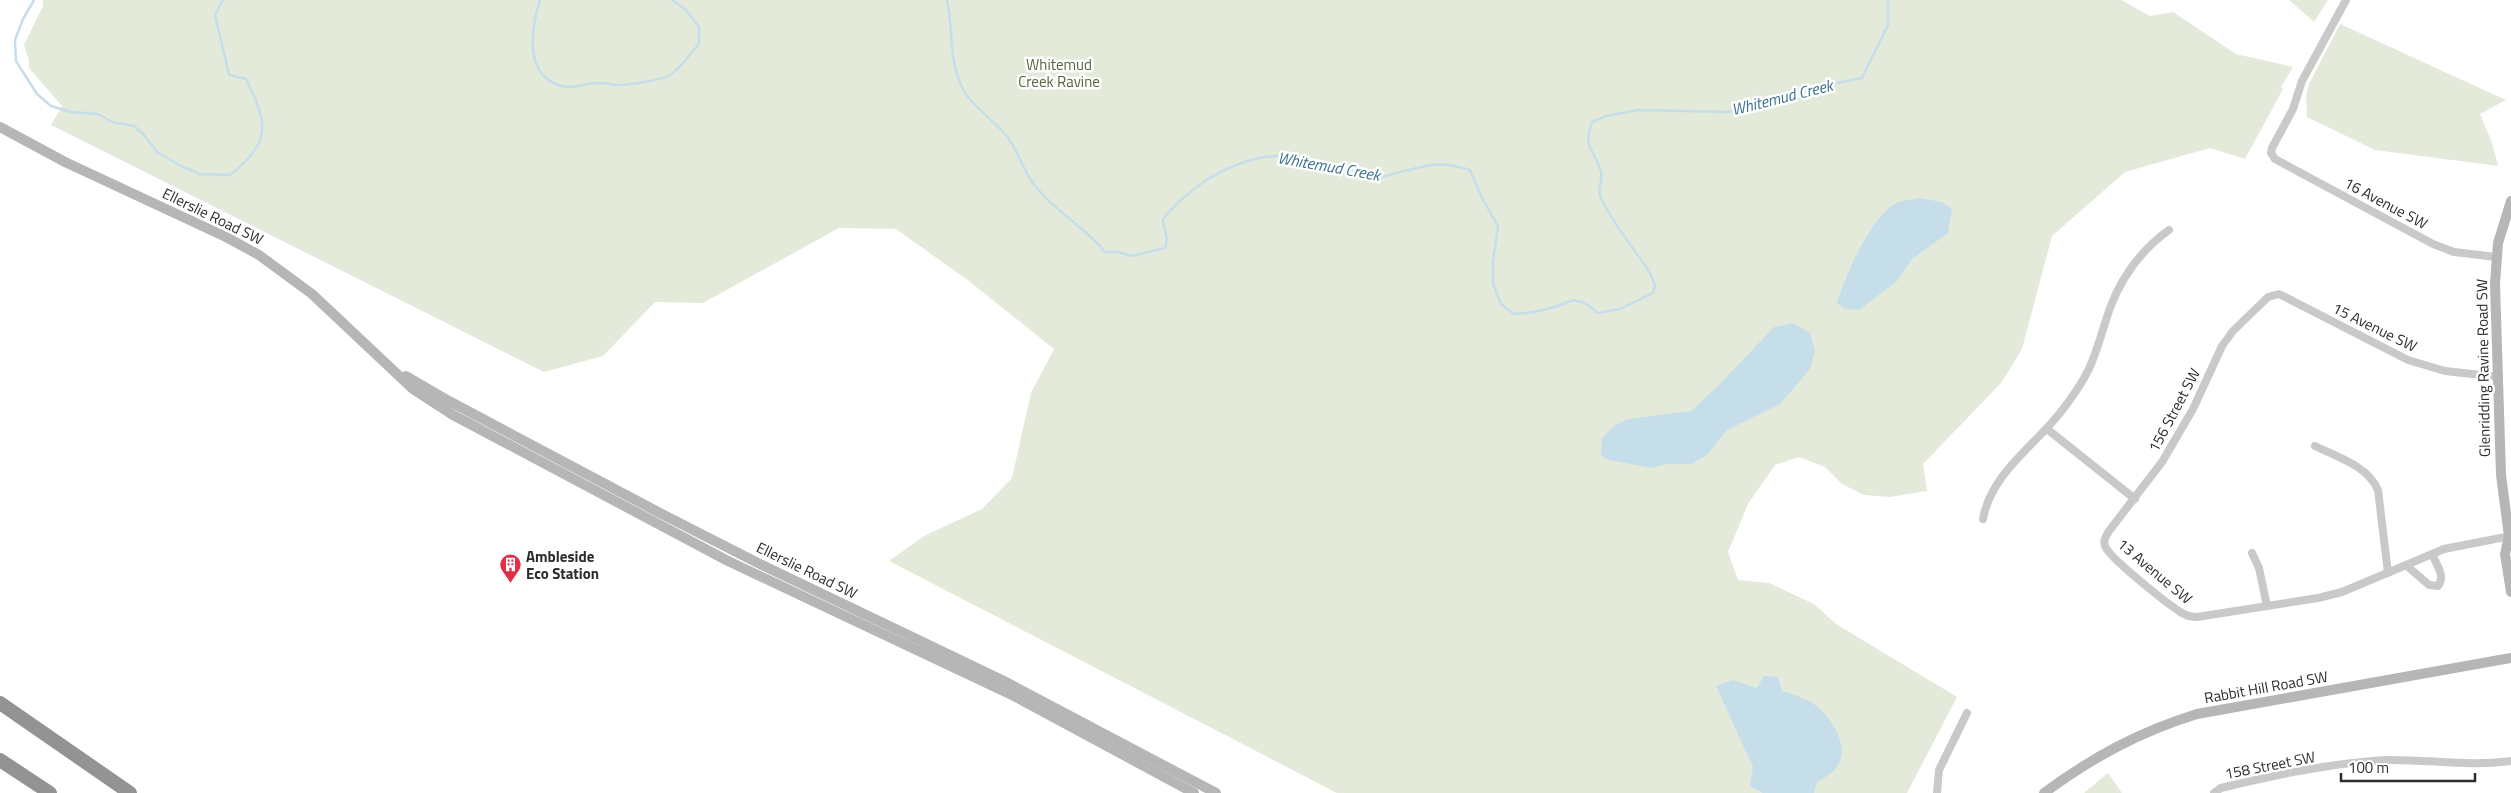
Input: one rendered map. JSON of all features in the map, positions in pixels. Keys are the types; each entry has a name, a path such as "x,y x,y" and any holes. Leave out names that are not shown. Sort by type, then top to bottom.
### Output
{"highway":[{"path":"0,703 130,793"},
{"path":"0,760 50,793"},
{"path":"0,767 33,793"}],"main road":[{"name":"Ellerslie Road SW","path":"0,127 65,162 226,237 259,255 312,294 413,389 453,415 720,557 1014,696 1194,793"},
{"name":"Glenridding Ravine Road SW","path":"2511,201 2503,222 2496,257 2501,475 2510,537 2505,554 2511,592"},
{"name":"Ellerslie Road SW","path":"389,366 449,401 673,520 762,565 1004,680 1216,793"},
{"name":"Rabbit Hill Road SW","path":"2044,793 2080,767 2126,741 2160,726 2197,714 2511,658"}],"street":[{"name":"16 Avenue SW","path":"2346,0 2302,81 2293,109 2271,153 2275,160 2438,246 2469,255 2496,257"},
{"path":"1984,519 1988,498 1997,482 2047,429 2068,403 2089,369 2110,308 2129,271 2148,246 2169,230"},
{"name":"15 Avenue SW","path":"2274,294 2279,294 2408,360 2445,371 2498,377"},
{"name":"156 Street SW","path":"2104,544 2109,531 2135,499 2177,439 2222,346 2233,331 2268,297 2274,294"},
{"path":"2047,429 2135,499"},
{"path":"2315,446 2363,471 2375,483 2378,490 2388,573"},
{"path":"2252,553 2259,568 2267,606 2342,592 2432,554 2456,546 2510,537"},
{"name":"13 Avenue SW","path":"2104,544 2112,557 2176,609 2189,617 2203,617 2267,606"},
{"path":"2406,565 2429,585 2438,586 2441,574 2432,554"},
{"path":"1937,793 1936,786 1942,762 1966,713"},
{"name":"158 Street SW","path":"2214,793 2222,788 2273,776 2365,762 2402,760 2473,765 2511,761"}],"green space":[{"name":"Whitemud Creek Ravine","path":"43,0 2121,0 2150,16 2173,12 2236,54 2293,67 2245,159 2210,148 2125,172 2052,236 2022,349 2002,382 1923,464 1927,491 1890,497 1864,495 1842,484 1825,467 1799,457 1775,465 1748,504 1728,552 1738,580 1769,583 1814,604 1836,624 1957,697 1907,793 1337,793 889,561 924,536 982,509 1012,478 1031,393 1054,349 969,281 896,229 839,228 703,303 655,302 603,356 544,372 51,125 62,106 29,68 29,60 24,45 43,6"},
{"path":"2289,0 2328,0 2314,22"},
{"path":"2340,24 2506,100 2480,114 2492,143 2498,166 2375,150 2307,117 2306,96 2309,84"},
{"path":"2108,773 2122,793 2084,793"}],"water":[{"path":"1919,198 1942,202 1952,209 1948,233 1912,259 1897,281 1859,310 1845,309 1837,303 1852,263 1868,234 1886,210 1901,201"},
{"path":"1793,323 1810,333 1815,350 1810,369 1780,404 1727,430 1708,454 1692,464 1667,464 1652,468 1609,460 1601,456 1602,438 1614,426 1628,419 1691,411 1718,386 1774,327"},
{"path":"1764,676 1778,677 1782,691 1815,705 1828,718 1837,731 1842,754 1840,761 1832,772 1817,782 1814,793 1763,793 1750,786 1753,767 1716,686 1733,680 1757,688"}],"waterway":[{"name":"Whitemud Creek","path":"34,0 23,19 15,40 16,61 37,94 51,106 71,112 98,114 112,122 134,126 157,152 181,166 200,174 230,175 244,163 259,142 262,120 259,108 246,79 229,75 215,15 223,0"},
{"name":"Whitemud Creek","path":"540,0 533,35 535,59 539,70 547,79 558,85 568,87 594,83 618,85 637,83 660,79 674,72 699,44 699,27 685,9 672,0"},
{"name":"Whitemud Creek","path":"947,0 954,62 964,91 1009,140 1029,177 1041,193 1088,234 1105,252 1118,252 1132,256 1165,248 1167,240 1163,219 1176,204 1208,179 1226,169 1264,157 1304,158 1358,174 1380,177 1427,166 1451,165 1470,170 1482,198 1498,226 1493,262 1493,284 1501,304 1514,314 1544,310 1573,300 1585,303 1598,313 1620,309 1653,293 1655,285 1649,271 1614,222 1600,195 1601,172 1590,149 1588,139 1592,122 1606,116 1638,110 1729,112 1785,93 1862,78 1888,25 1888,0"}],"place":[{"name":"Ambleside Eco Station","path":"510,584"}]}
